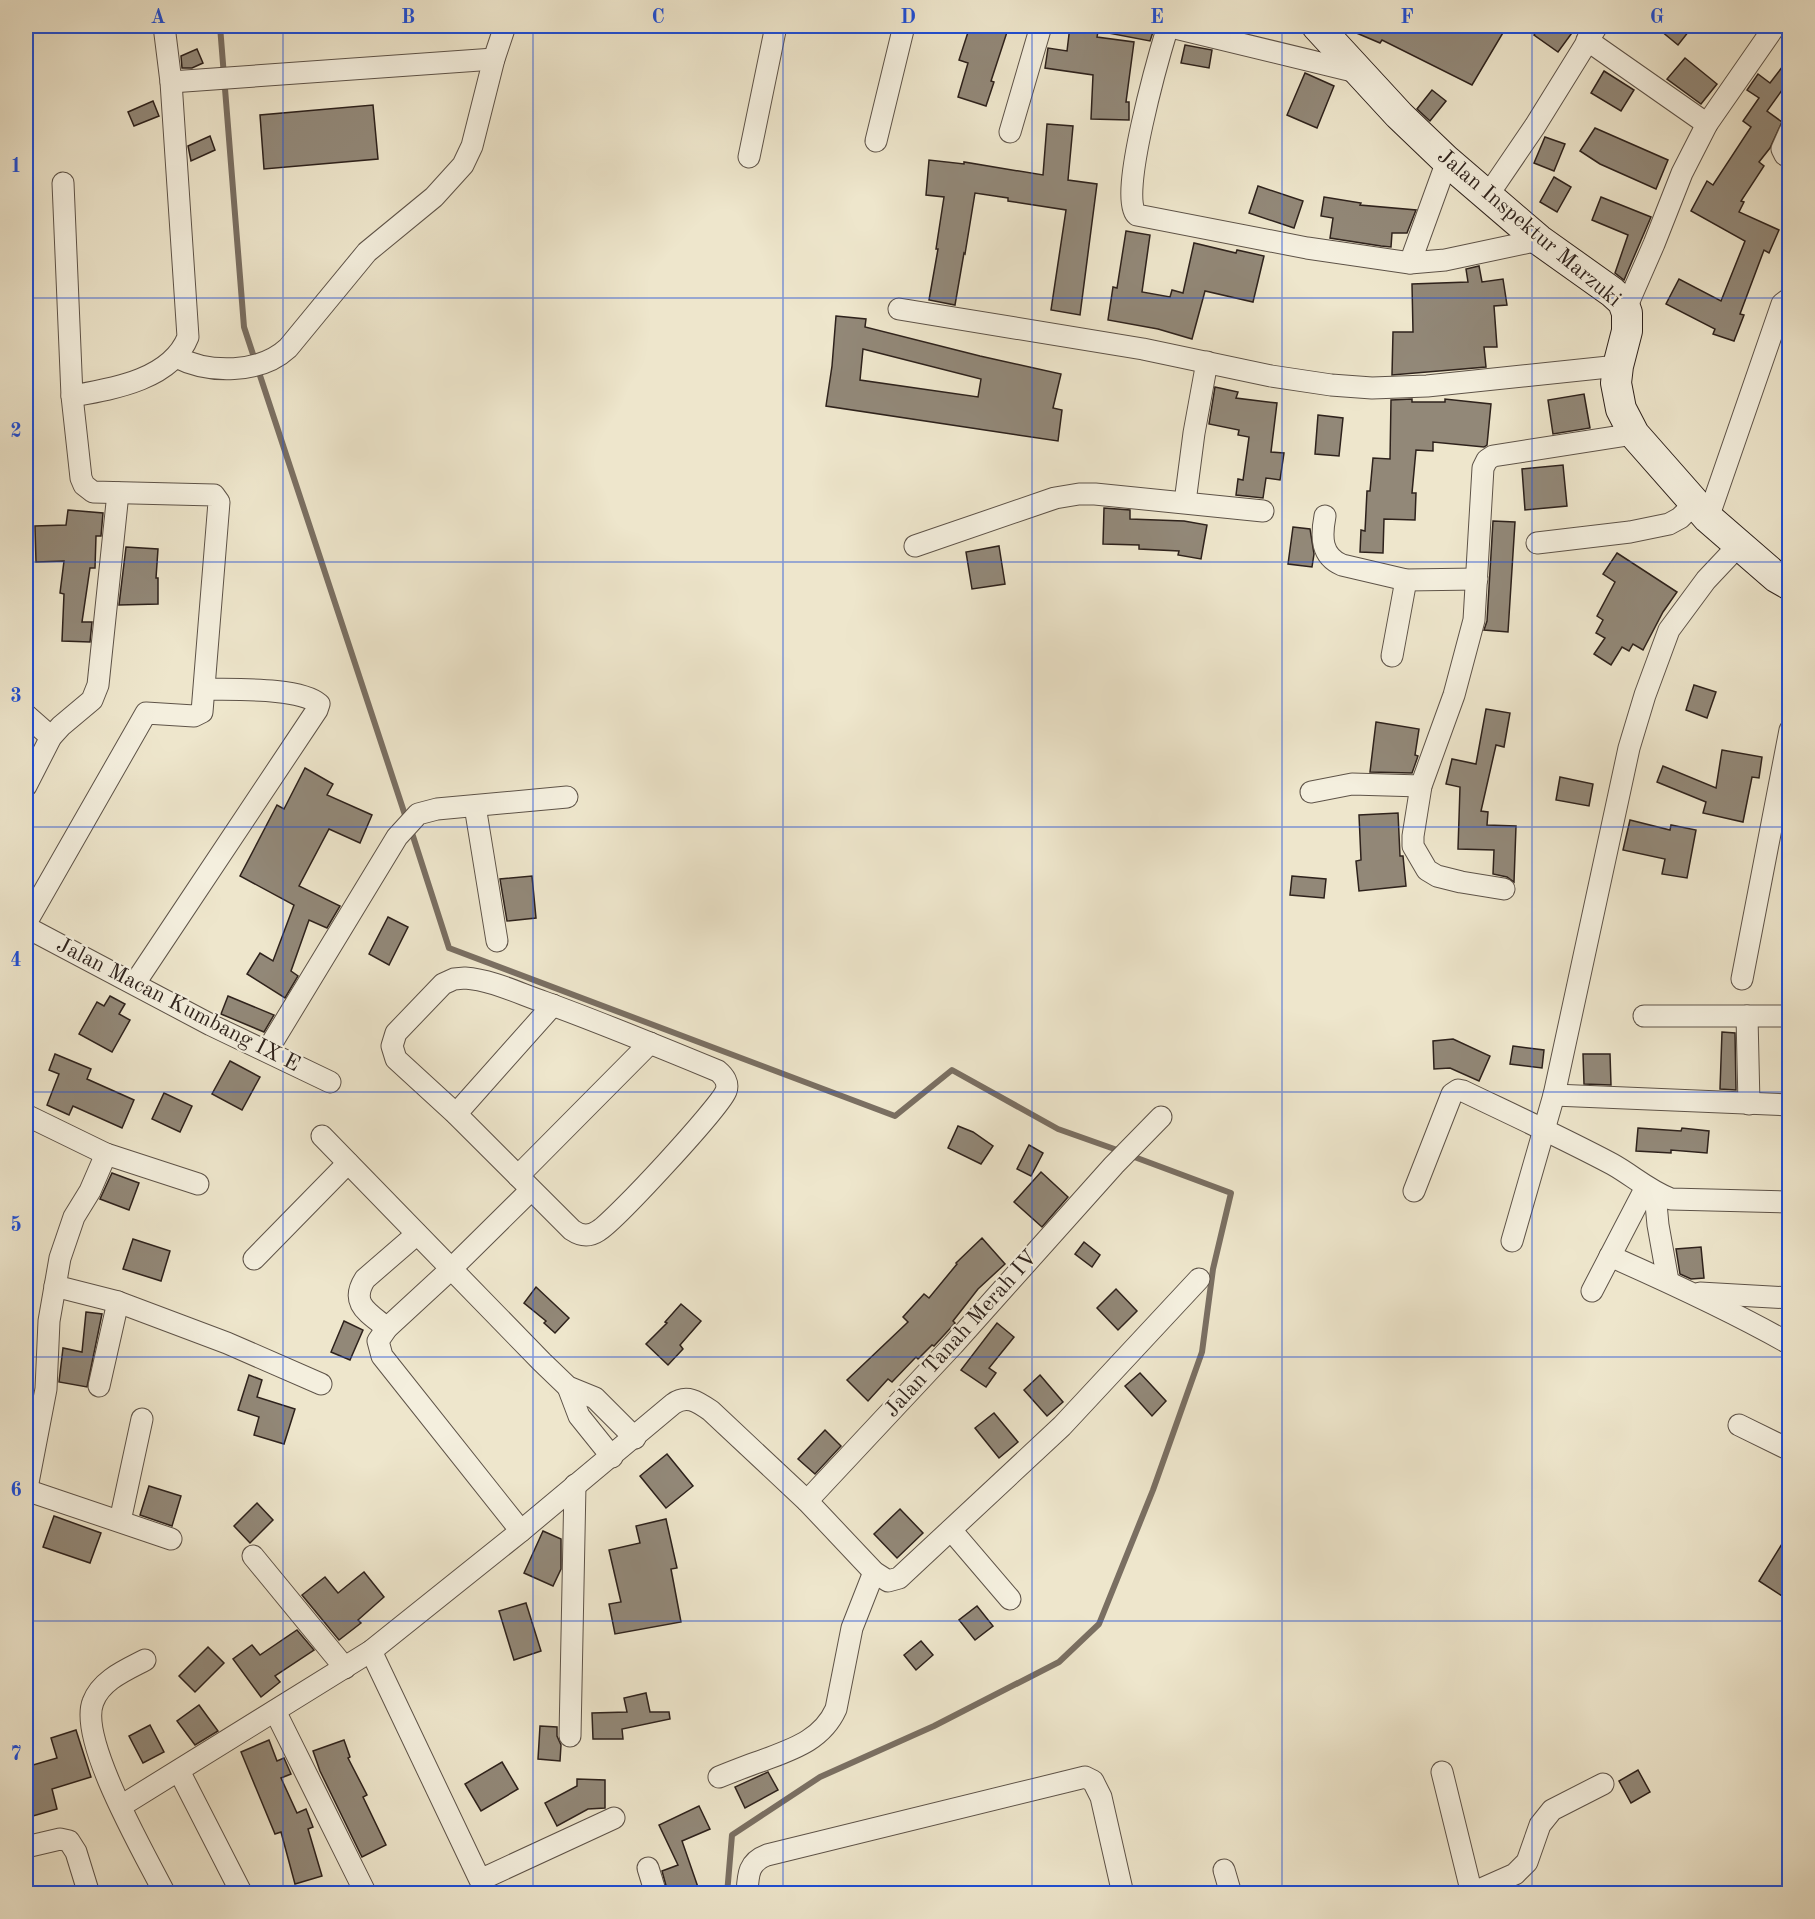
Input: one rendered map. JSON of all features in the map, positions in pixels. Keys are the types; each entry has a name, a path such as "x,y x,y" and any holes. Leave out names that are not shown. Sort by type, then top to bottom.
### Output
{"street":[{"path":"72,396 123,387 143,378 176,357 183,349 188,337 171,82 164,26"},
{"path":"176,357 196,366 226,369 243,367 278,357 299,337 326,300 367,252 434,197 463,165 472,146 494,59 506,26"},
{"path":"749,157 776,26"},
{"path":"876,141 904,26"},
{"path":"1010,132 1041,26"},
{"path":"1360,73 1168,26 1136,151 1131,204 1133,212 1142,217 1295,246 1410,263 1445,260 1539,240"},
{"path":"1626,308 1682,173 1707,124 1775,26"},
{"name":"Jalan Inspektur Marzuki","path":"1321,27 1399,115 1447,162 1539,240 1620,298 1626,308 1627,331 1618,366 1618,396 1621,409 1634,434 1701,511 1738,546 1776,577 1790,585"},
{"path":"1488,195 1529,136 1592,33 1707,124"},
{"path":"171,82 494,59"},
{"path":"1790,131 1782,149 1785,155 1790,157"},
{"path":"1410,263 1447,162"},
{"path":"26,925 146,713 194,716 200,715 204,709 219,500 214,495 93,492 84,485 81,478 72,396 63,183"},
{"path":"1537,543 1630,532 1670,524 1701,511 1782,304 1790,298"},
{"path":"899,309 1143,349 1311,382 1372,388 1427,386 1618,366"},
{"path":"1185,502 1194,433 1207,362"},
{"path":"1504,889 1445,879 1427,870 1413,846 1421,786 1454,695 1474,620 1482,475 1487,460 1493,456 1634,434"},
{"path":"26,786 51,737 92,700 98,686 118,493"},
{"path":"915,546 1065,495 1095,494 1263,511"},
{"path":"1325,516 1323,526 1325,551 1334,562 1406,580 1477,579"},
{"path":"1512,1241 1554,1095 1629,748 1645,695 1669,630 1706,580 1738,546"},
{"path":"1392,656 1406,580"},
{"path":"135,984 319,704 313,699 279,692 205,689"},
{"path":"26,715 51,737"},
{"path":"1742,979 1790,730"},
{"path":"1311,792 1352,784 1421,786"},
{"path":"267,1051 401,831 418,814 429,810 567,796"},
{"path":"475,806 496,940"},
{"name":"Jalan Macan Kumbang IX E","path":"26,925 211,1025 330,1083"},
{"path":"475,979 553,1005 650,1042 718,1071 726,1081 725,1093 619,1213 599,1231 585,1235 578,1234 456,1114 396,1059 392,1046 396,1033 443,984 454,980 475,979"},
{"path":"456,1114 553,1005"},
{"path":"1644,1016 1790,1016"},
{"path":"1747,1016 1749,1104"},
{"path":"521,1532 382,1356 378,1341 387,1328 451,1269 650,1042"},
{"path":"1414,1191 1452,1094 1463,1090 1629,1173 1650,1190 1671,1199 1790,1202"},
{"path":"1554,1095 1790,1105"},
{"path":"26,1114 106,1154 198,1184"},
{"name":"Jalan Tanah Merah IV","path":"807,1501 953,1345 1132,1145 1161,1117"},
{"path":"322,1136 568,1387 596,1398 635,1438"},
{"path":"106,1154 90,1191 67,1233 48,1330 46,1389 29,1449 26,1492 171,1539"},
{"path":"254,1259 348,1163"},
{"path":"1592,1291 1610,1256 1650,1190"},
{"path":"1650,1190 1668,1281"},
{"path":"387,1328 363,1307 358,1295 359,1289 365,1280 417,1234"},
{"path":"1610,1256 1668,1281 1790,1344"},
{"path":"121,1806 371,1651 521,1532 677,1401 693,1400 711,1411 807,1501 874,1572 888,1581 899,1578 1062,1426 1199,1279"},
{"path":"55,1286 118,1302 227,1343 321,1384"},
{"path":"1691,1293 1790,1298"},
{"path":"99,1386 118,1302"},
{"path":"568,1387 579,1416 612,1457"},
{"path":"120,1521 142,1419"},
{"path":"1739,1425 1790,1450"},
{"path":"570,1736 575,1485"},
{"path":"951,1530 1010,1599"},
{"path":"253,1556 345,1668"},
{"path":"719,1777 802,1746 831,1719 836,1709 852,1628 874,1572"},
{"path":"371,1651 480,1880 614,1818"},
{"path":"146,1660 112,1678 100,1689 93,1702 90,1715 93,1735 103,1766 165,1893"},
{"path":"275,1711 366,1893"},
{"path":"179,1771 242,1893"},
{"path":"1442,1772 1472,1893 1515,1874 1527,1862 1540,1825 1552,1810 1604,1784"},
{"path":"747,1893 751,1865 767,1855 1085,1777 1093,1781 1101,1797 1123,1893"},
{"path":"26,1847 60,1839 69,1841 76,1852 89,1893"},
{"path":"648,1868 656,1893"},
{"path":"1224,1870 1231,1893"}],"building":[{"path":"970,26 1009,26 991,81 994,82 986,106 958,97 968,63 959,60"},
{"path":"1070,26 1099,26 1097,37 1134,42 1126,102 1129,102 1129,120 1091,119 1093,75 1045,68 1048,48 1067,51"},
{"path":"1109,26 1155,26 1150,41 1108,33"},
{"path":"1340,26 1507,26 1472,85 1382,40 1380,43"},
{"path":"1540,26 1577,26 1558,52 1534,35"},
{"path":"1655,26 1693,26 1678,45"},
{"path":"1185,45 1212,50 1209,68 1181,63"},
{"path":"197,49 203,63 192,68 182,68 181,56"},
{"path":"1685,58 1717,84 1701,104 1667,79"},
{"path":"1783,66 1790,70 1790,79 1767,111 1782,122 1770,148 1759,162 1764,166 1741,201 1744,202 1739,212 1779,230 1769,253 1764,250 1740,314 1744,315 1734,341 1713,334 1715,329 1666,304 1679,279 1721,301 1745,241 1691,211 1707,181 1713,185 1751,127 1743,121 1759,98 1747,90 1758,74 1770,83"},
{"path":"1604,71 1634,90 1621,111 1591,93"},
{"path":"1305,73 1334,86 1317,128 1287,115"},
{"path":"1432,90 1446,101 1430,121 1417,109"},
{"path":"153,101 159,116 134,126 128,112"},
{"path":"373,105 378,159 264,169 260,115"},
{"path":"1047,124 1073,126 1068,180 1097,184 1080,315 1051,310 1066,210 1008,201 1008,198 975,193 955,305 929,300 944,197 926,195 929,160 964,164 964,162 1043,175"},
{"path":"1595,128 1668,160 1656,189 1600,164 1580,151"},
{"path":"210,136 215,150 191,161 188,146"},
{"path":"1545,137 1565,144 1554,171 1534,163"},
{"path":"1554,177 1571,187 1557,212 1540,202"},
{"path":"1258,186 1303,201 1294,228 1249,213"},
{"path":"1324,197 1361,203 1360,205 1416,210 1407,233 1392,233 1391,247 1381,246 1330,238 1333,218 1321,216"},
{"path":"1601,197 1651,217 1624,280 1615,273 1628,235 1592,220"},
{"path":"1126,231 1150,235 1142,292 1170,297 1172,290 1183,293 1194,243 1236,253 1237,250 1264,256 1253,302 1205,291 1192,339 1158,329 1108,320 1113,287 1117,288"},
{"path":"1479,266 1482,282 1503,279 1507,305 1494,306 1497,347 1484,347 1486,367 1392,375 1393,332 1413,332 1412,284 1468,282 1466,269"},
{"path":"836,316 866,319 865,327 1061,374 1053,408 1062,410 1058,441 826,406","holes":["863,349 981,379 978,397 860,380"]},
{"path":"1215,387 1238,392 1236,398 1277,403 1271,452 1284,453 1280,480 1266,478 1263,498 1236,495 1238,479 1243,480 1249,437 1238,435 1239,430 1209,424"},
{"path":"1584,394 1590,428 1553,434 1548,400"},
{"path":"1412,399 1412,402 1445,402 1445,399 1491,404 1487,445 1484,447 1433,442 1433,451 1416,450 1412,493 1416,493 1415,520 1384,519 1383,553 1360,552 1361,530 1365,531 1367,491 1370,491 1373,458 1390,459 1391,400"},
{"path":"1318,415 1343,418 1339,456 1315,454"},
{"path":"1563,465 1567,506 1525,510 1522,469"},
{"path":"1104,508 1130,510 1130,519 1184,521 1207,525 1201,559 1178,555 1179,551 1139,549 1139,545 1103,544"},
{"path":"68,510 103,513 101,536 96,536 95,568 90,568 82,622 92,622 90,642 62,641 64,594 60,593 64,561 36,562 35,526 66,525"},
{"path":"1493,521 1515,522 1508,632 1484,630 1487,621"},
{"path":"1293,527 1310,529 1314,554 1312,567 1288,564"},
{"path":"999,546 1005,584 972,589 966,552"},
{"path":"126,547 158,549 156,578 158,578 158,604 119,605"},
{"path":"1617,553 1677,592 1663,612 1643,650 1633,644 1629,651 1622,647 1611,665 1594,654 1605,638 1596,633 1603,620 1597,616 1615,582 1603,574"},
{"path":"1694,685 1716,692 1707,718 1686,710"},
{"path":"1486,709 1510,713 1504,747 1496,745 1481,811 1488,812 1487,825 1516,826 1514,882 1507,877 1493,874 1494,850 1458,849 1460,787 1446,784 1452,759 1476,764"},
{"path":"1376,722 1419,729 1415,755 1418,756 1412,773 1370,772"},
{"path":"1722,750 1762,757 1759,778 1752,777 1743,822 1703,813 1706,802 1657,782 1663,766 1716,788"},
{"path":"305,768 333,784 327,795 372,815 360,843 329,829 299,886 340,906 327,928 309,920 291,971 298,976 285,998 247,974 260,953 273,961 294,905 240,876 277,805 284,809"},
{"path":"1560,777 1593,784 1589,806 1556,800"},
{"path":"1398,813 1400,856 1403,856 1406,886 1359,891 1356,861 1361,860 1359,815"},
{"path":"1630,820 1670,830 1671,825 1696,830 1687,878 1662,874 1665,859 1623,850"},
{"path":"532,876 536,918 507,921 500,879"},
{"path":"1292,876 1326,879 1324,898 1290,895"},
{"path":"388,917 408,927 389,965 369,954"},
{"path":"110,996 125,1004 119,1014 130,1020 112,1052 79,1034 97,1002 104,1006"},
{"path":"228,996 274,1015 264,1032 221,1014"},
{"path":"1722,1032 1735,1033 1736,1090 1720,1089"},
{"path":"1453,1039 1490,1056 1479,1081 1450,1068 1434,1069 1433,1041"},
{"path":"1513,1046 1544,1050 1542,1068 1510,1064"},
{"path":"55,1054 91,1069 87,1079 134,1100 122,1128 73,1106 69,1115 47,1105 59,1074 49,1070"},
{"path":"1583,1054 1610,1054 1611,1085 1584,1084"},
{"path":"230,1061 260,1077 242,1110 212,1094"},
{"path":"164,1093 192,1106 180,1132 152,1119"},
{"path":"958,1126 973,1132 993,1146 981,1164 948,1148"},
{"path":"1638,1128 1681,1131 1682,1128 1709,1131 1707,1153 1671,1150 1671,1153 1636,1151"},
{"path":"1029,1145 1043,1153 1031,1176 1017,1169"},
{"path":"1041,1172 1068,1197 1042,1227 1014,1202"},
{"path":"112,1173 139,1183 129,1210 100,1199"},
{"path":"982,1238 1005,1264 978,1289 953,1321 955,1323 934,1346 932,1345 918,1359 916,1357 892,1382 888,1379 868,1401 847,1380 908,1322 903,1317 924,1294 929,1298 956,1263"},
{"path":"133,1239 170,1251 161,1281 123,1269"},
{"path":"1084,1242 1100,1255 1092,1267 1075,1254"},
{"path":"1701,1247 1704,1278 1691,1279 1680,1274 1676,1249"},
{"path":"536,1287 569,1318 555,1333 544,1323 546,1321 524,1303"},
{"path":"1116,1289 1137,1311 1118,1330 1097,1308"},
{"path":"681,1304 701,1321 680,1345 683,1349 668,1365 646,1344 667,1323 665,1322"},
{"path":"86,1312 102,1314 87,1387 59,1382 63,1348 82,1352"},
{"path":"344,1321 363,1330 350,1360 331,1352"},
{"path":"997,1323 1014,1337 989,1368 996,1373 986,1387 961,1370"},
{"path":"1140,1373 1166,1401 1152,1416 1125,1386"},
{"path":"249,1375 262,1380 257,1397 295,1409 284,1444 254,1435 259,1417 238,1410"},
{"path":"1040,1375 1063,1402 1047,1416 1024,1390"},
{"path":"994,1413 1018,1442 999,1458 975,1428"},
{"path":"825,1430 841,1446 815,1474 798,1459"},
{"path":"667,1454 693,1486 666,1508 640,1476"},
{"path":"149,1486 181,1496 172,1526 140,1515"},
{"path":"257,1503 273,1520 250,1543 234,1526"},
{"path":"900,1509 923,1533 897,1558 874,1534"},
{"path":"54,1516 101,1533 90,1563 43,1547"},
{"path":"666,1519 677,1568 671,1569 681,1622 615,1634 609,1604 621,1602 609,1550 640,1543 636,1526"},
{"path":"543,1531 561,1539 561,1569 553,1586 524,1573"},
{"path":"1790,1531 1790,1597 1783,1594 1782,1596 1759,1581"},
{"path":"364,1572 384,1597 358,1620 361,1623 339,1640 302,1595 325,1577 338,1593"},
{"path":"526,1603 541,1651 514,1660 499,1611"},
{"path":"977,1606 993,1626 975,1640 959,1620"},
{"path":"297,1630 314,1650 275,1676 280,1682 261,1697 233,1659 252,1645 260,1655"},
{"path":"921,1641 933,1655 916,1670 904,1655"},
{"path":"208,1647 224,1663 195,1692 179,1676"},
{"path":"646,1693 650,1712 669,1712 670,1719 622,1729 623,1739 593,1739 592,1713 627,1712 624,1698"},
{"path":"199,1705 218,1731 195,1745 177,1721"},
{"path":"150,1725 164,1752 143,1763 129,1736"},
{"path":"540,1726 557,1727 557,1736 561,1745 560,1761 538,1759"},
{"path":"76,1730 91,1777 52,1789 57,1809 26,1818 26,1767 57,1758 51,1738"},
{"path":"269,1740 277,1761 284,1758 291,1774 281,1778 297,1813 306,1809 313,1827 308,1829 322,1876 295,1884 281,1832 275,1834 241,1752"},
{"path":"344,1740 350,1757 348,1758 367,1795 363,1797 386,1845 362,1857 320,1771 313,1751"},
{"path":"502,1762 518,1789 481,1811 465,1784"},
{"path":"1638,1770 1650,1792 1631,1803 1619,1781"},
{"path":"768,1772 778,1790 745,1808 735,1787"},
{"path":"577,1779 605,1780 605,1808 588,1809 557,1826 545,1803 577,1786"},
{"path":"699,1806 710,1829 682,1841 700,1893 668,1893 662,1871 678,1865 659,1825"}],"waterway":[{"path":"220,26 244,327 407,821"},
{"path":"411,830 449,948 895,1116 952,1070 1058,1129 1120,1151"},
{"path":"727,1894 732,1835 820,1777 934,1726 1059,1662 1099,1624 1153,1490 1202,1352 1213,1269 1231,1193 1129,1155"}]}
